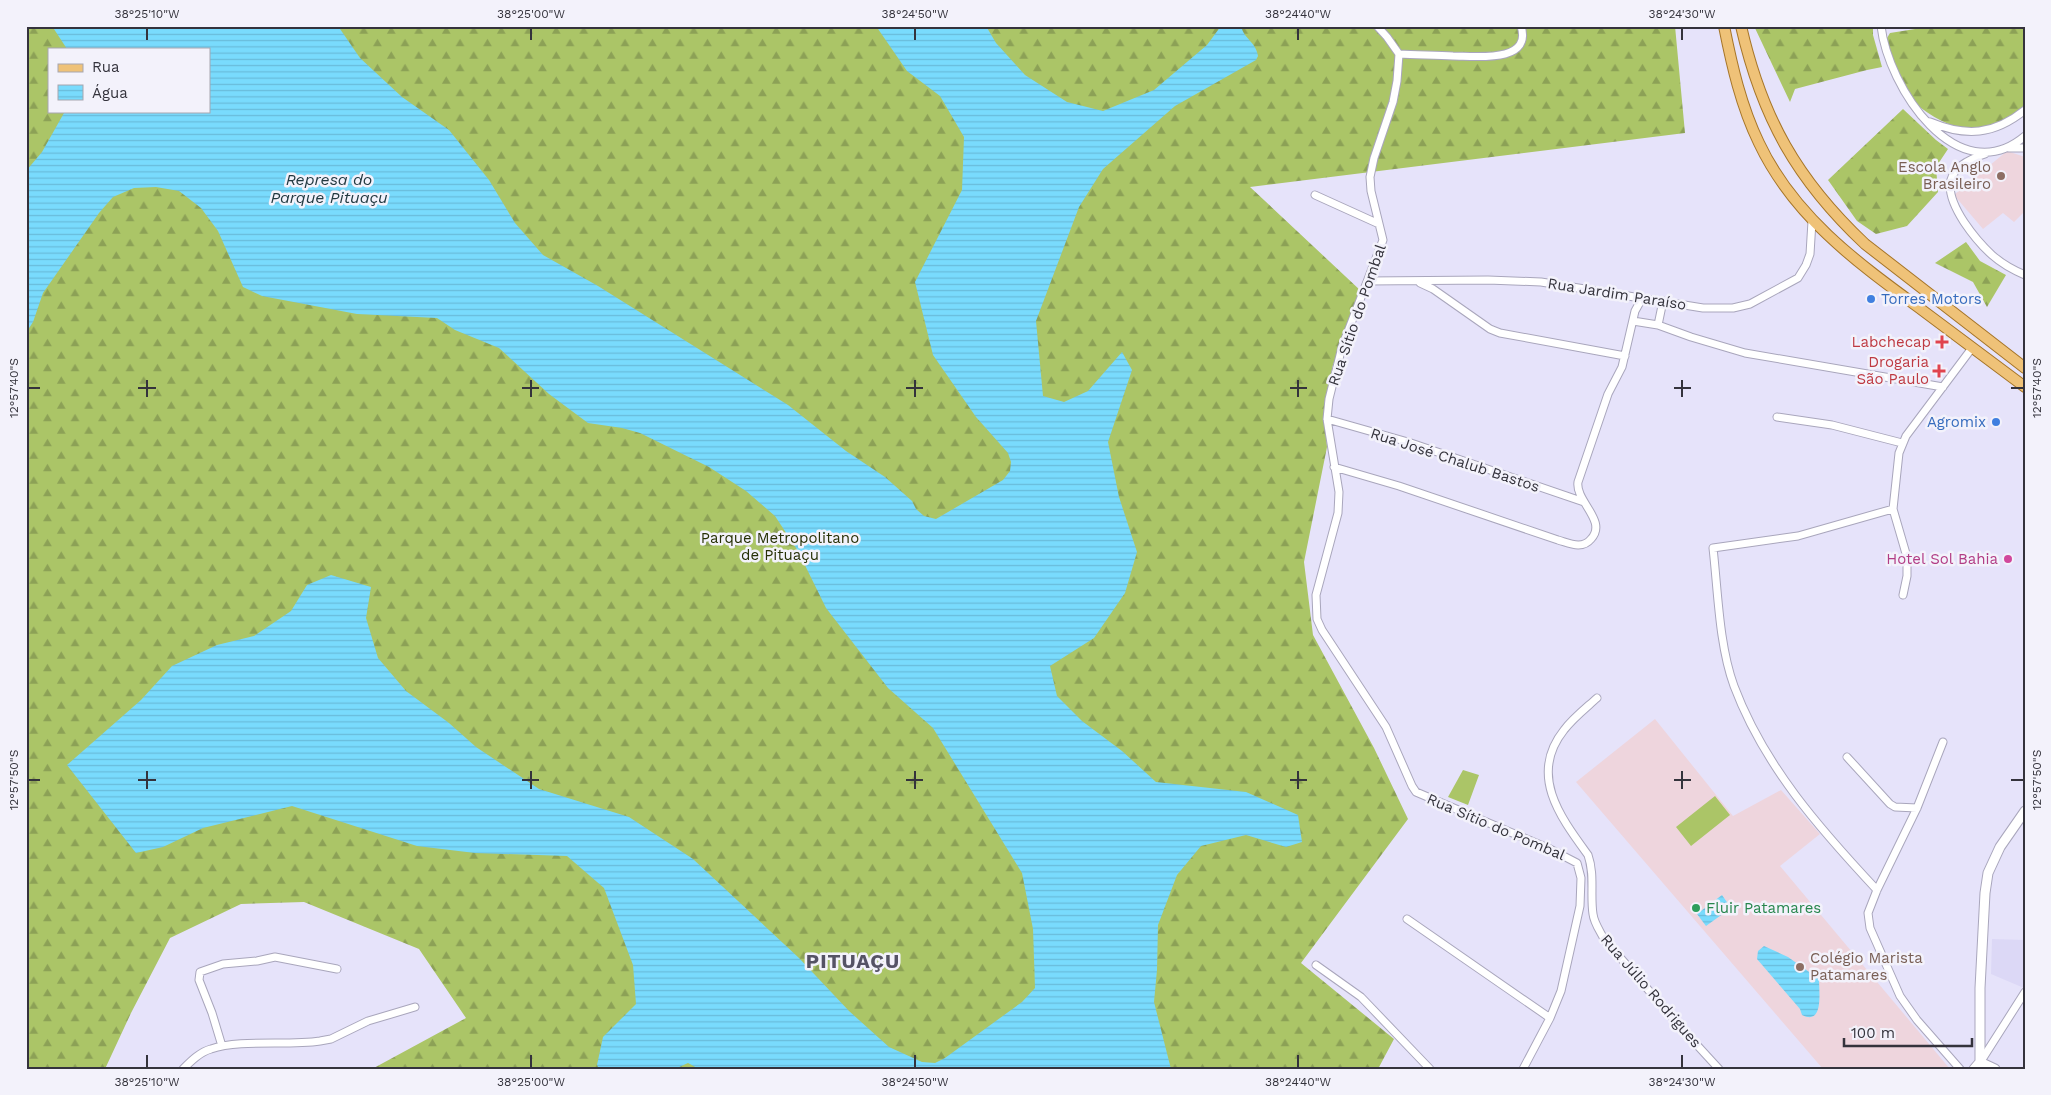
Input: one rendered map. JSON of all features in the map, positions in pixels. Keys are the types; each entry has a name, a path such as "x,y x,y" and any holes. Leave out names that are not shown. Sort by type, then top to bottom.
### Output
{"main road":[{"path":"1724,26 1737,87 1758,143 1784,185 1812,221 1883,281 2025,387"},
{"path":"1742,26 1756,82 1767,112 1794,162 1822,199 1865,244 2025,368"}],"street":[{"path":"1377,26 1388,37 1399,54 1498,56 1515,50 1520,44 1522,38 1521,26"},
{"path":"1881,26 1889,58 1902,88 1927,120 1940,134 1961,148 1969,151 1989,153"},
{"name":"Rua Sítio do Pombal","path":"1399,54 1393,102 1374,158 1370,177 1371,191 1383,240 1336,365 1326,419 1339,492 1338,513 1316,595 1317,619 1322,630 1386,727 1412,786 1424,796 1577,863 1580,870 1578,919 1562,991 1523,1069"},
{"path":"1927,120 1942,127 1964,132 1983,131 1995,128 2025,110"},
{"path":"2016,117 2025,119"},
{"path":"1961,148 1959,139 1964,132"},
{"path":"2006,149 2025,136"},
{"path":"2025,148 2006,149 1968,160 1960,166 1950,182 1951,198 1962,219 1983,246 1993,256 2025,276"},
{"path":"1315,195 1379,224"},
{"name":"Rua Jardim Paraíso","path":"1368,281 1488,280 1541,282 1703,308 1733,308 1750,304 1781,289 1798,278 1806,265 1811,243 1812,221"},
{"path":"1418,282 1433,289 1490,329 1500,333 1625,356"},
{"path":"1334,467 1399,486 1578,546 1590,541 1595,534 1594,519 1577,488 1578,482 1608,394 1622,366 1637,305 1646,300"},
{"path":"1658,325 1663,301"},
{"path":"1633,321 1658,325 1699,340 1745,353 1943,387"},
{"path":"1903,594 1907,576 1907,557 1893,509 1896,469 1902,443 1972,348"},
{"path":"1777,417 1832,425 1902,443"},
{"name":"Rua José Chalub Bastos","path":"1326,419 1408,442 1584,502"},
{"path":"1877,890 1834,845 1784,781 1745,711 1734,686 1727,659 1713,548 1798,536 1893,509"},
{"name":"Rua Júlio Rodrigues","path":"1597,698 1563,730 1555,743 1550,758 1548,774 1553,801 1588,855 1591,864 1593,915 1604,939 1719,1069"},
{"path":"1943,742 1916,808 1870,906 1868,920 1900,996 1917,1020 1960,1069"},
{"path":"1847,757 1890,804 1895,807 1916,808"},
{"path":"1977,1065 1985,893 1988,873 2000,847 2025,812"},
{"path":"1406,919 1550,1018"},
{"path":"222,1046 212,1013 198,980 200,972 223,964 257,961 275,957 337,969"},
{"path":"1316,965 1361,997 1430,1069"},
{"path":"1977,1065 2025,992"},
{"path":"183,1069 203,1052 222,1046 331,1039 368,1021 415,1007"},
{"path":"1977,1065 1995,1069"}],"shaded area":[{"name":"Escola Anglo Brasileiro","path":"2007,151 2025,157 2025,211 2014,222 2003,213 1983,229 1954,195"},
{"name":"Colégio Marista Patamares","path":"1655,719 1733,816 1781,790 1820,834 1780,866 1950,1069 1823,1069 1576,782"},
{"path":"1992,939 2025,940 2024,988 1991,974"}],"green space":[{"name":"Parque Metropolitano de Pituaçu","path":"26,26 1675,26 1685,133 1250,187 1361,291 1333,365 1324,405 1327,447 1304,562 1313,635 1374,748 1408,819 1301,963 1394,1039 1378,1069 372,1069 466,1018 419,949 304,902 241,904 170,938 131,1013 105,1069 26,1069"},
{"path":"1754,26 1873,26 1873,35 1882,67 1795,89 1790,102"},
{"path":"1934,26 2025,26 2025,106 1999,123 1973,129 1948,124 1904,96 1898,85 1884,43 1890,33"},
{"path":"1903,109 1948,149 1936,167 1938,192 1907,226 1876,234 1857,221 1828,180"},
{"path":"1966,242 1980,261 2006,275 1987,307 1973,282 1935,263"},
{"path":"1463,770 1479,775 1468,805 1448,797"},
{"path":"1715,796 1730,815 1691,846 1676,827"}],"water":[{"name":"Represa do Parque Pituaçu","path":"52,26 338,26 360,58 402,97 449,130 489,180 515,223 543,255 598,286 788,405 846,451 885,477 912,501 916,509 924,516 936,519 1003,480 1010,471 1011,462 1008,453 976,417 933,355 915,282 962,190 964,137 940,96 907,71 876,26 986,26 996,43 1025,75 1067,102 1103,111 1154,90 1207,45 1221,26 1241,26 1257,51 1258,56 1256,60 1175,106 1103,169 1079,207 1036,321 1043,396 1064,402 1088,391 1122,352 1132,370 1108,442 1119,497 1137,552 1125,593 1094,638 1050,666 1057,696 1082,721 1122,751 1156,782 1246,792 1298,815 1302,842 1286,847 1246,835 1201,846 1177,875 1158,925 1154,1002 1171,1069 699,1069 688,1063 675,1069 599,1069 597,1065 603,1037 636,1004 633,965 604,888 567,856 475,853 417,846 292,806 203,828 163,847 136,853 67,765 141,700 172,666 217,645 254,636 291,611 307,585 331,575 371,587 366,618 378,658 406,691 449,723 476,747 539,789 629,817 693,859 799,958 849,1011 889,1047 922,1062 935,1063 945,1058 1022,1002 1035,988 1033,929 1022,873 933,728 888,688 826,608 798,551 775,516 746,491 709,467 640,433 622,428 588,423 549,394 499,348 455,330 437,318 357,314 262,296 243,287 218,231 201,208 179,191 156,187 134,188 113,197 99,213 43,293 33,322 26,333 26,171 42,152 64,113 210,112 210,48 66,48"},
{"path":"1722,895 1731,908 1706,926 1697,914"},
{"path":"1764,946 1788,957 1819,979 1819,1006 1814,1016 1802,1015 1800,1009 1757,959 1758,951"}],"place":[{"name":"Escola Anglo Brasileiro","path":"2001,176"},
{"name":"Torres Motors","path":"1871,299"},
{"name":"Labchecap","path":"1942,342"},
{"name":"Drogaria São Paulo","path":"1939,371"},
{"name":"Agromix","path":"1996,422"},
{"name":"Hotel Sol Bahia","path":"2008,559"},
{"name":"Fluir Patamares","path":"1696,908"},
{"name":"Colégio Marista Patamares","path":"1800,967"}],"district":[{"name":"PITUAÇU","path":"853,961"}]}
